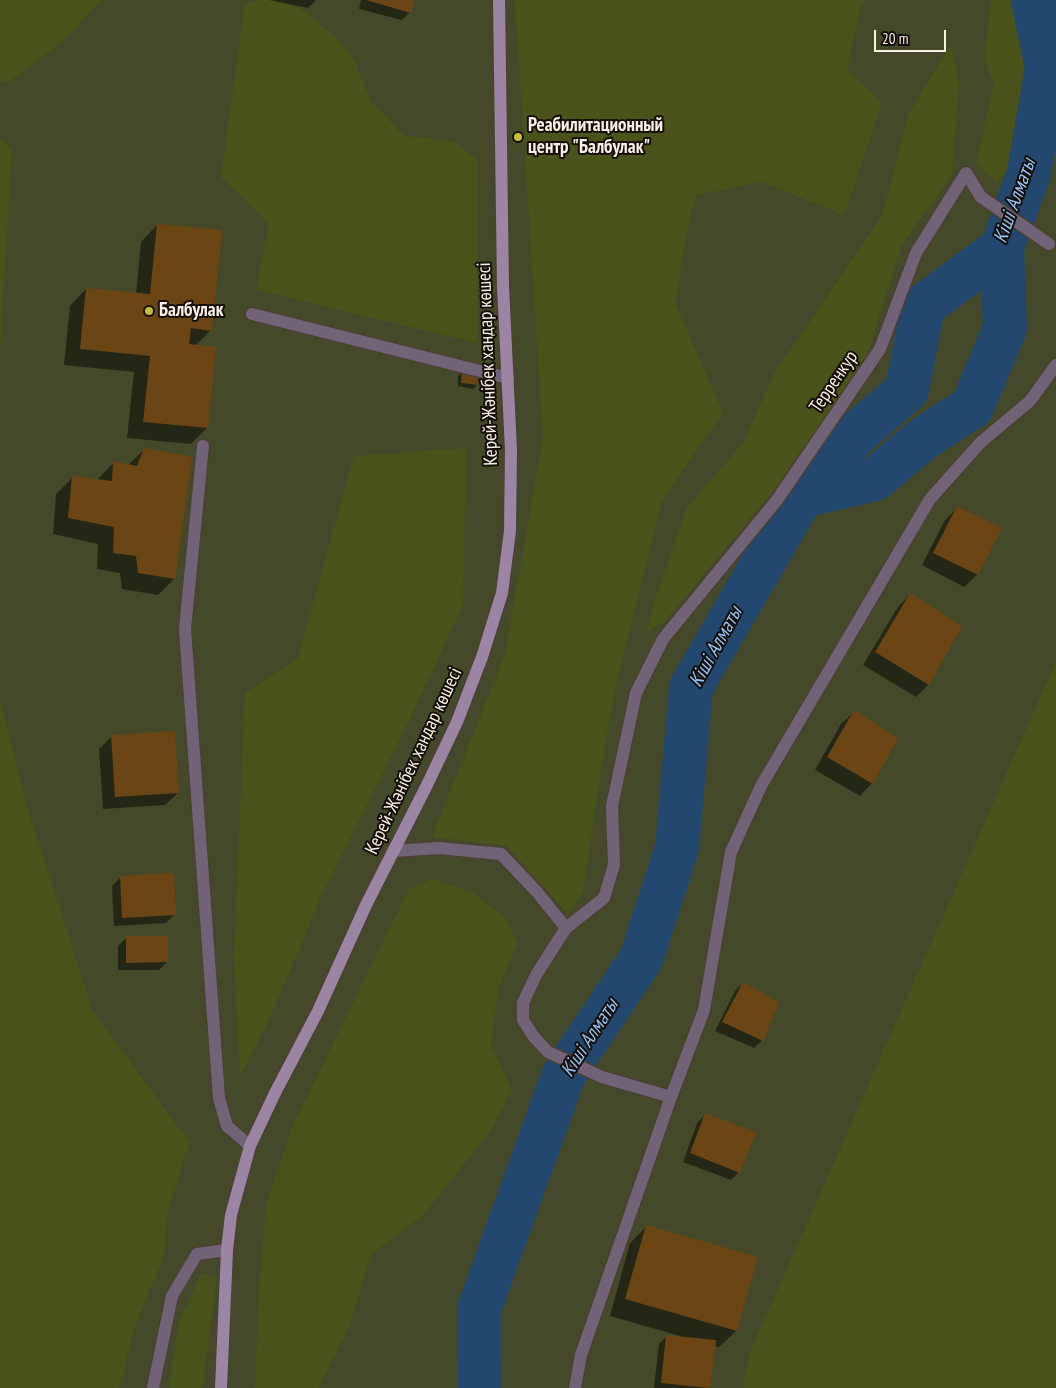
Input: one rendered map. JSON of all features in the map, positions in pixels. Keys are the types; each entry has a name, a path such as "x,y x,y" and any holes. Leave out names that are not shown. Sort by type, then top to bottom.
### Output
{"main road":[{"name":"Керей-Жәнібек хандар көшесі","path":"221,1388 227,1250 231,1215 250,1146 274,1093 318,1011 366,905 457,722 482,657 502,593 510,531 511,450 503,267 499,0"}],"street":[{"name":"Терренкур","path":"566,928 604,898 614,865 612,806 636,692 663,639 777,500 880,349 916,253 966,173 981,197 1053,246"},
{"path":"252,314 508,378"},
{"path":"575,1388 580,1356 670,1097 704,1010 731,852 761,786 930,499 981,442 1030,402 1056,365"},
{"path":"203,446 185,629 219,1098 227,1126 250,1146"},
{"path":"393,851 438,848 501,854 537,892 566,928 536,975 523,1003 523,1020 534,1037 548,1052 602,1077 670,1097"},
{"path":"153,1388 172,1296 197,1254 227,1250"}],"green space":[{"path":"0,0 1056,0 1056,1388 0,1388"},
{"path":"0,0 101,0 64,40 7,83 0,80"},
{"path":"261,0 272,0 301,9 335,36 354,61 371,101 404,136 456,142 477,160 477,343 256,290 269,223 221,177 245,4"},
{"path":"515,0 864,0 861,5 847,70 882,103 844,215 762,182 696,195 688,225 675,303 723,413 662,500 616,684 583,891 568,914 507,846 432,837 505,655 543,438"},
{"path":"991,0 1015,0 1034,69 1017,161 997,182 976,164 994,84 984,59"},
{"path":"951,44 959,84 952,175 901,246 867,356 773,491 664,622 647,632 653,606 687,508 743,443 774,374 882,216 908,115"},
{"path":"0,140 12,148 0,352"},
{"path":"466,448 463,605 405,729 319,901 270,1018 240,1076 234,956 245,693 298,658 354,456"},
{"path":"1056,662 1056,1388 743,1388 750,1352"},
{"path":"0,699 27,806 92,1010 189,1142 166,1218 165,1252 135,1326 119,1388 0,1388"},
{"path":"433,879 473,893 503,916 518,943 498,988 491,1046 512,1090 491,1130 424,1214 371,1254 350,1325 319,1388 255,1388 258,1307 266,1205 294,1123 409,889"},
{"path":"201,1274 217,1277 202,1388 169,1388 179,1322"}],"building":[{"path":"366,0 414,0 411,13"},
{"name":"Балбулак","path":"157,224 222,230 212,331 191,328 189,344 216,347 208,428 143,422 150,356 80,349 86,288 150,294"},
{"path":"462,371 478,374 478,385 461,383"},
{"path":"144,448 192,457 175,579 138,573 136,556 113,553 114,527 68,518 72,476 112,481 113,461 137,466"},
{"path":"957,506 1002,528 978,575 933,553"},
{"path":"910,593 962,626 929,685 875,652"},
{"path":"854,710 898,738 873,784 827,757"},
{"path":"175,731 179,793 115,797 111,735"},
{"path":"174,873 176,915 122,918 120,876"},
{"path":"126,936 168,936 168,962 126,963"},
{"path":"743,982 779,1002 763,1041 722,1022"},
{"path":"705,1113 756,1132 740,1173 690,1153"},
{"path":"646,1225 758,1257 737,1331 625,1299"},
{"path":"666,1335 716,1340 710,1388 661,1383"}],"waterway":[{"name":"Кіші Алматы","path":"480,1388 479,1309 564,1074 641,959 677,848 691,687 802,496 855,435 907,390 923,306 1002,248 1029,173 1047,68 1033,0"},
{"path":"802,496 875,479 924,438 972,407 1005,328 1002,248"}],"place":[{"name":"Реабилитационный центр \"Балбулак\"","path":"518,137"},
{"name":"Балбулак","path":"149,311"}]}
